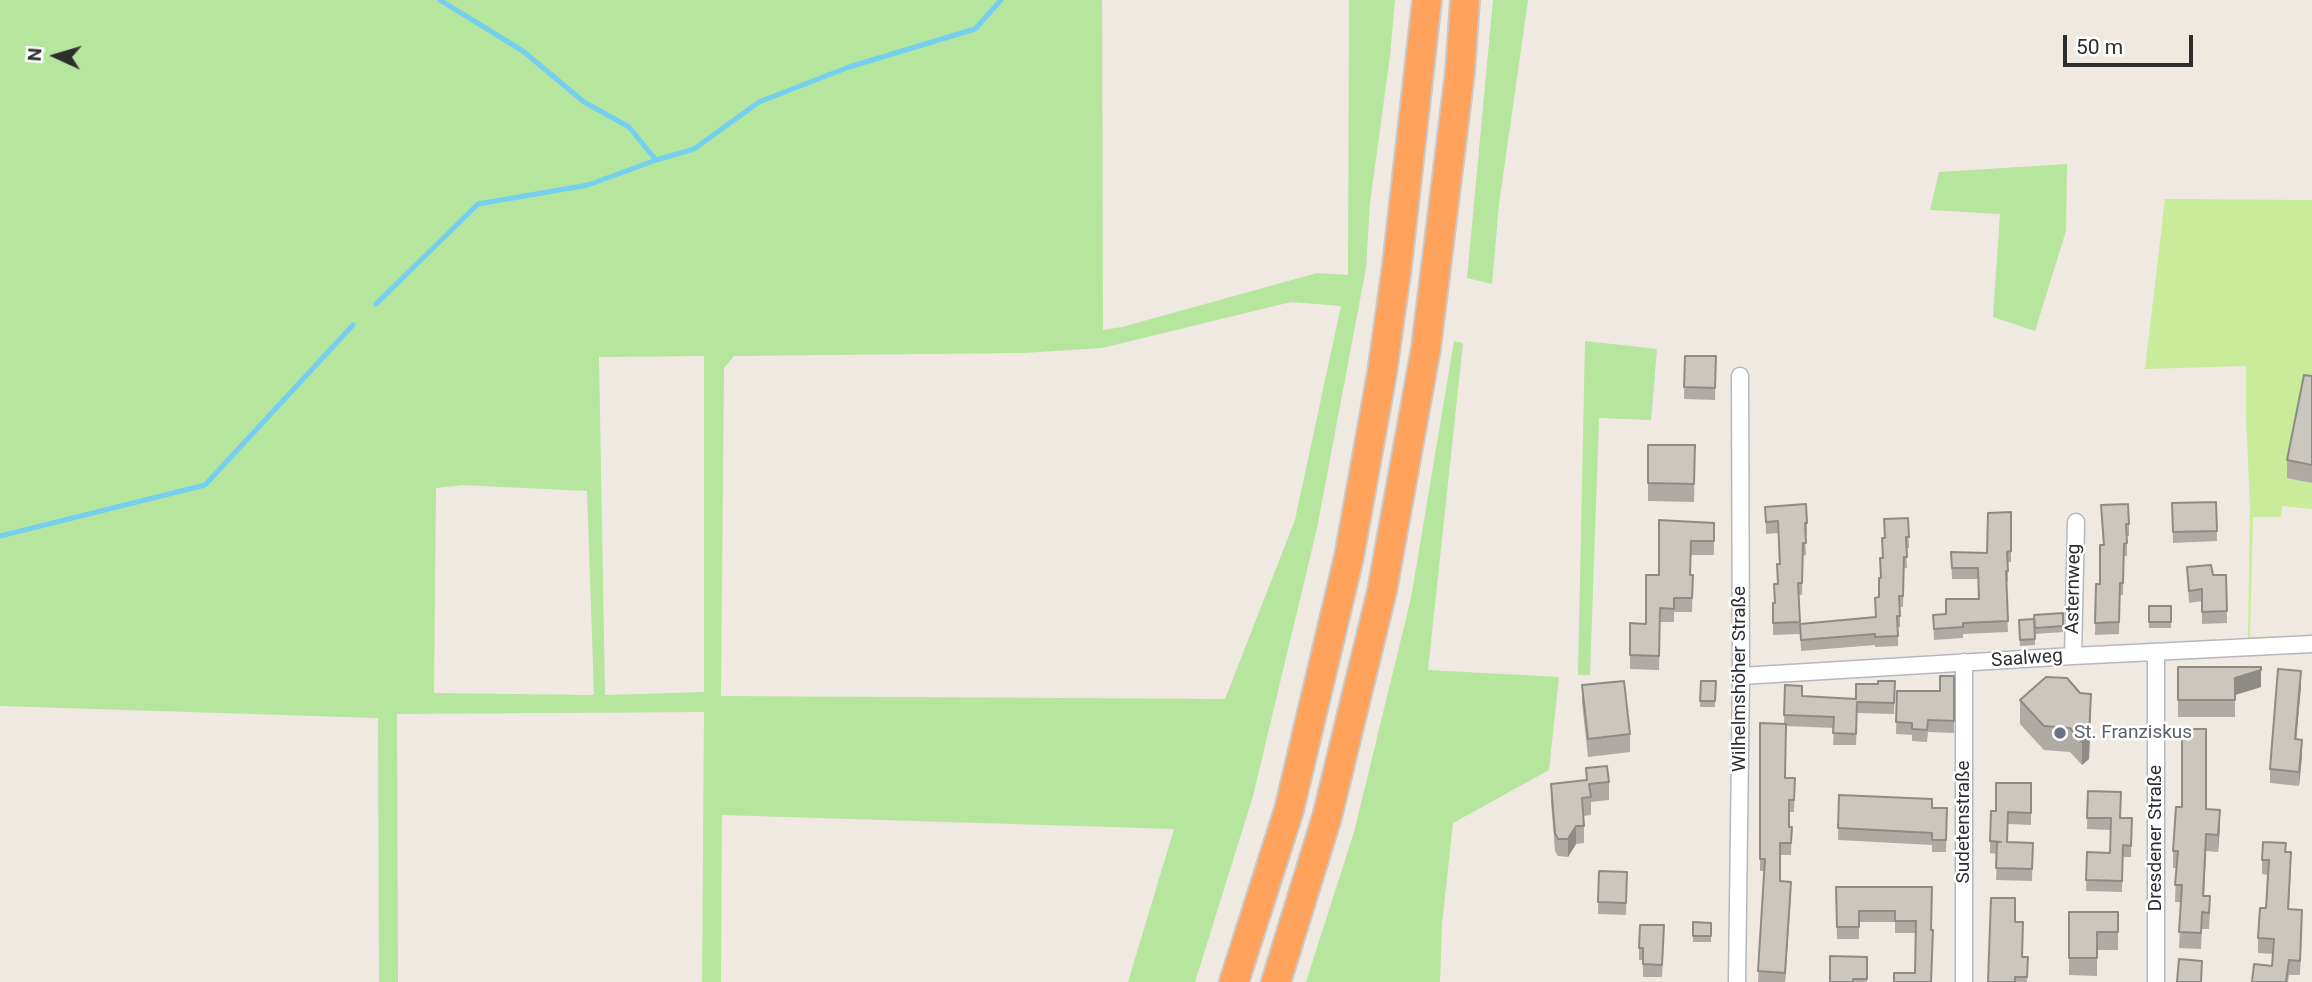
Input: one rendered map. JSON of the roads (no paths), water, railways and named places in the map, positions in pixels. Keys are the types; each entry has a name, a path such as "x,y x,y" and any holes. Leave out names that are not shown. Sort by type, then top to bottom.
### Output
{"highway":[{"path":"1234,982 1289,810 1349,557 1382,373 1427,0"},
{"path":"1276,982 1327,817 1382,591 1426,348 1460,72 1465,0"}],"street":[{"name":"Wilhelmshöher Straße","path":"1737,982 1741,676 1740,376"},
{"name":"Asternweg","path":"2073,656 2076,522"},
{"name":"Saalweg","path":"1741,676 2312,644"},
{"name":"Dresdener Straße","path":"2156,652 2156,982"},
{"name":"Sudetenstraße","path":"1964,662 1964,982"}],"waterway":[{"path":"440,0 523,51 584,102 629,127 656,160"},
{"path":"376,304 478,204 588,185 694,149 759,102 849,67 975,29 1001,0"},
{"path":"0,536 205,485 353,325"}],"place":[{"name":"St. Franziskus","path":"2060,733"}]}
